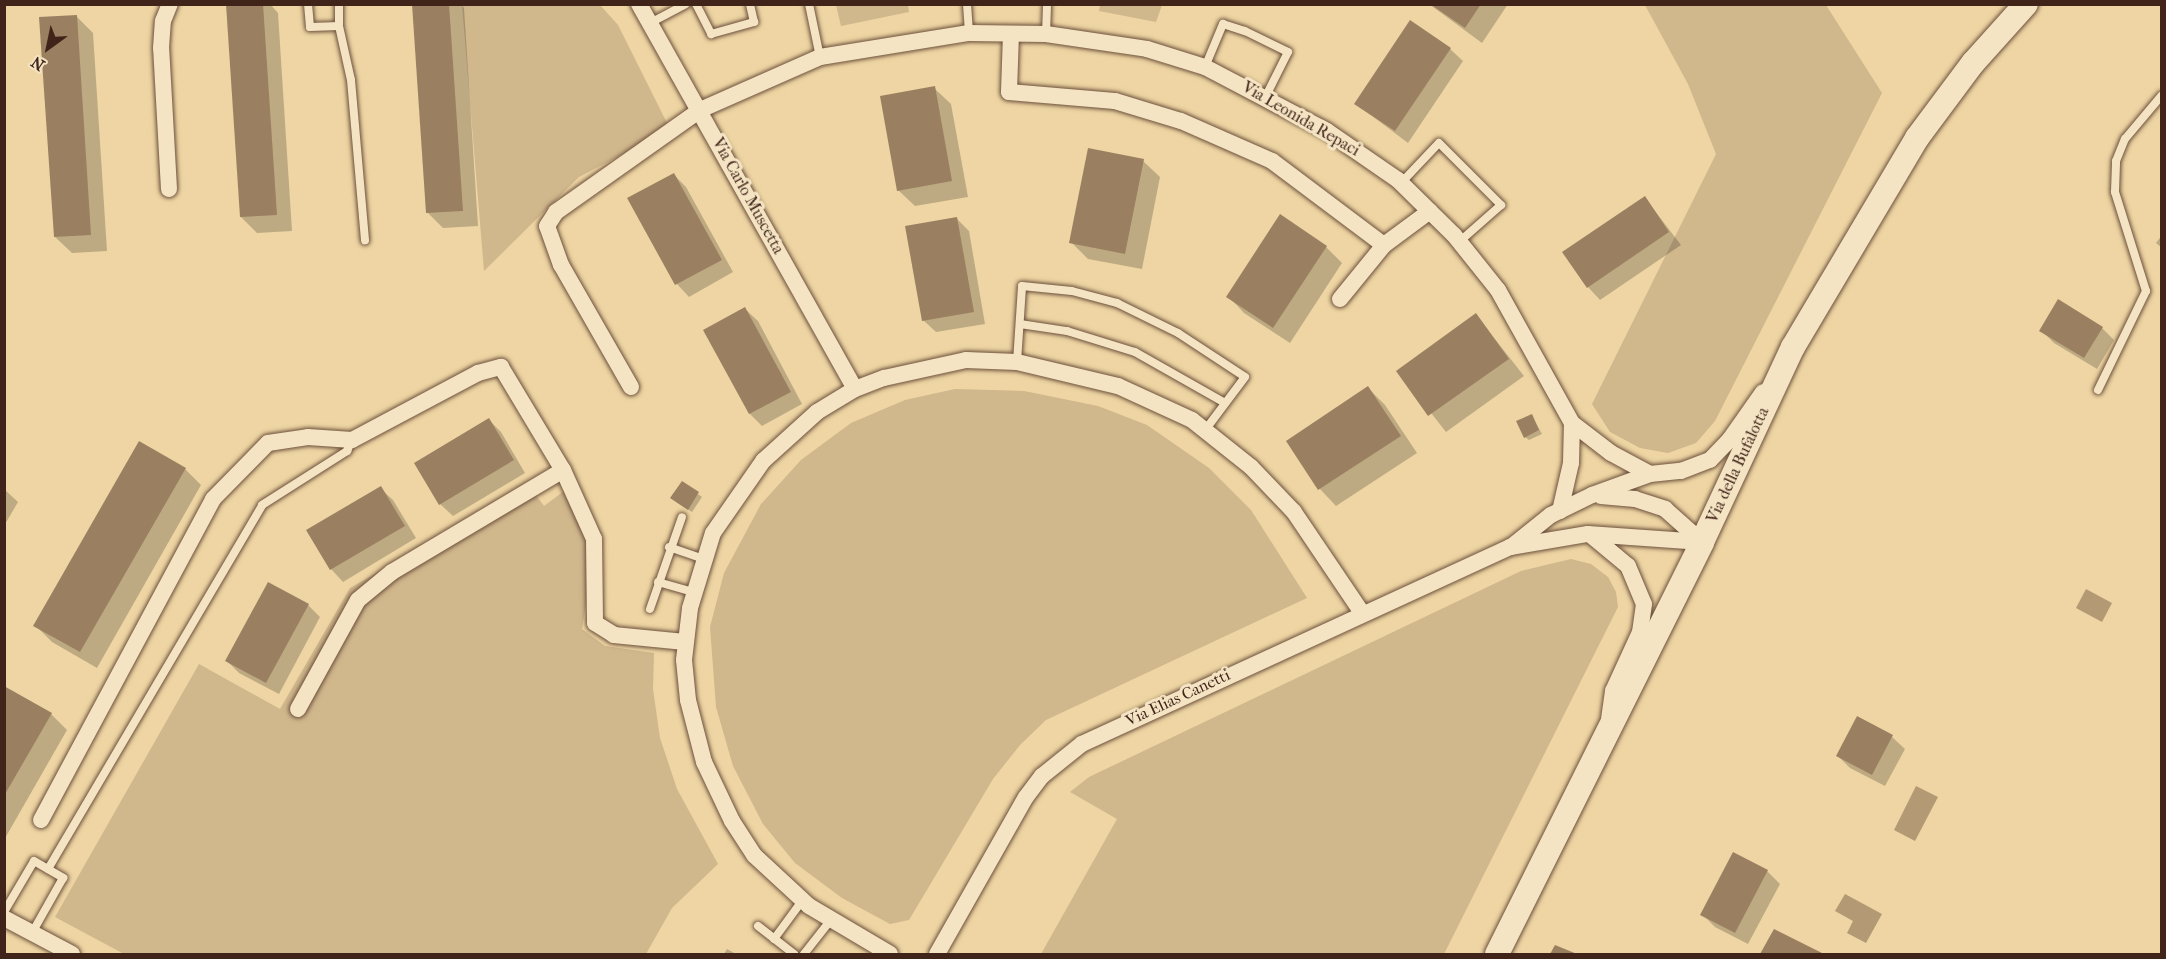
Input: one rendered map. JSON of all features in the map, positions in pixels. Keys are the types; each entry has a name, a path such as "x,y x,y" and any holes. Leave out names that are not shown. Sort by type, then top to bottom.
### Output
{"street":[{"path":"170,4 163,21 161,48 170,189"},
{"name":"Via Carlo Muscetta","path":"639,4 652,22 855,389"},
{"name":"Via della Bufalotta","path":"1497,954 1702,542 1793,347 1917,138 1972,63 2026,4"},
{"name":"Via Leonida Repaci","path":"631,387 561,265 547,226 555,212 700,110 820,57 969,33 1046,34 1147,49 1205,67 1266,96 1328,131 1401,183 1459,242 1498,290 1572,423 1611,453 1650,474"},
{"path":"1011,34 1009,92 1115,101 1181,121 1272,161 1384,245"},
{"path":"1340,299 1384,245 1430,211"},
{"path":"1510,547 1560,511 1592,495 1650,474 1693,468 1715,456 1793,347"},
{"path":"890,954 830,921 802,901 754,855 717,793 691,717 685,642 693,592 703,559 731,504 763,461 806,419 855,389 942,363 987,359 1017,362 1118,386 1164,405 1206,429 1251,466 1285,501 1362,613"},
{"path":"40,820 213,498 268,442 308,437 352,440 478,373 501,367 563,470 594,539 595,623 614,634 685,642"},
{"path":"1560,511 1571,463 1572,423"},
{"path":"298,708 358,600 392,572 563,470"},
{"path":"1592,495 1635,499 1665,509 1702,542"},
{"path":"1510,547 1588,534 1702,542"},
{"path":"1588,534 1628,566 1644,604 1640,632 1613,690 1609,732"},
{"name":"Via Elias Canetti","path":"937,954 1026,797 1066,754 1099,735 1510,547"},
{"path":"4,918 72,954"}],"lane":[{"path":"308,4 310,27 339,26"},
{"path":"339,4 339,26 351,80 365,240"},
{"path":"652,22 686,4"},
{"path":"696,4 711,34 754,22 750,4"},
{"path":"809,4 820,57"},
{"path":"967,4 969,33"},
{"path":"1046,34 1047,4"},
{"path":"1205,67 1223,24 1288,52 1266,96"},
{"path":"2098,390 2146,291 2115,192 2116,161 2125,139 2162,95"},
{"path":"1401,183 1439,142 1501,205 1459,242"},
{"path":"1017,362 1022,286 1072,291 1117,303 1186,337 1245,376 1206,429"},
{"path":"1020,324 1067,331 1135,352 1225,403"},
{"path":"48,869 262,505 346,451 352,440"},
{"path":"650,609 669,547 682,517"},
{"path":"669,547 703,559"},
{"path":"658,582 693,592"},
{"path":"4,912 34,861 63,878 32,933"},
{"path":"774,939 802,901"},
{"path":"804,954 830,921"},
{"path":"758,926 794,954"}],"shaded area":[{"path":"1100,4 1162,5 1156,22 1099,11"},
{"path":"462,5 600,5 618,25 670,129 579,177 484,271"},
{"path":"836,5 908,5 909,12 841,26"},
{"path":"1645,5 1826,5 1882,93 1715,421 1696,443 1668,453 1640,448 1610,432 1592,404 1716,154 1688,84"},
{"path":"955,389 1024,391 1098,406 1147,425 1209,468 1251,510 1307,598 1046,720 1020,745 993,779 909,920 890,924 842,898 795,863 763,824 733,766 716,707 710,627 724,573 761,504 801,460 851,423 905,400"},
{"path":"529,486 544,506 568,488 595,546 582,629 605,646 654,653 653,689 660,738 677,789 718,864 672,908 646,954 124,954 55,917 199,664 280,709 350,588"},
{"path":"1571,559 1591,564 1608,577 1616,592 1618,607 1444,954 1041,954 1117,819 1070,792 1089,777 1521,571"},
{"path":"2086,589 2112,603 2102,622 2076,608"},
{"path":"1916,786 1938,797 1915,841 1894,830"},
{"path":"1845,894 1882,914 1866,943 1847,933 1853,921 1835,911"}],"building":[{"path":"226,4 263,4 277,215 240,217"},
{"path":"412,4 449,4 463,211 426,213"},
{"path":"1430,4 1481,4 1465,28"},
{"path":"77,15 91,235 54,237 39,17"},
{"path":"1410,20 1451,48 1395,131 1354,104"},
{"path":"935,86 952,181 897,191 880,96"},
{"path":"1088,148 1144,159 1125,254 1069,243"},
{"path":"674,173 722,260 675,285 627,198"},
{"path":"1645,196 1669,232 1587,288 1562,252"},
{"path":"1280,214 1327,246 1273,328 1226,297"},
{"path":"957,217 974,312 922,321 905,226"},
{"path":"2058,299 2103,327 2084,358 2039,331"},
{"path":"745,307 791,392 749,414 703,330"},
{"path":"1476,313 1509,359 1428,416 1396,371"},
{"path":"1368,386 1401,436 1318,490 1286,441"},
{"path":"1532,414 1539,430 1524,438 1516,421"},
{"path":"489,418 514,460 439,505 414,463"},
{"path":"139,441 186,468 80,652 33,626"},
{"path":"682,481 699,492 688,510 670,498"},
{"path":"381,486 405,526 330,570 306,530"},
{"path":"268,582 309,604 266,683 225,661"},
{"path":"4,686 52,713 4,796"},
{"path":"1857,716 1893,735 1872,775 1836,756"},
{"path":"1733,852 1768,870 1735,933 1700,915"},
{"path":"1774,929 1824,954 1760,954"},
{"path":"1555,945 1577,954 1550,954"}]}
